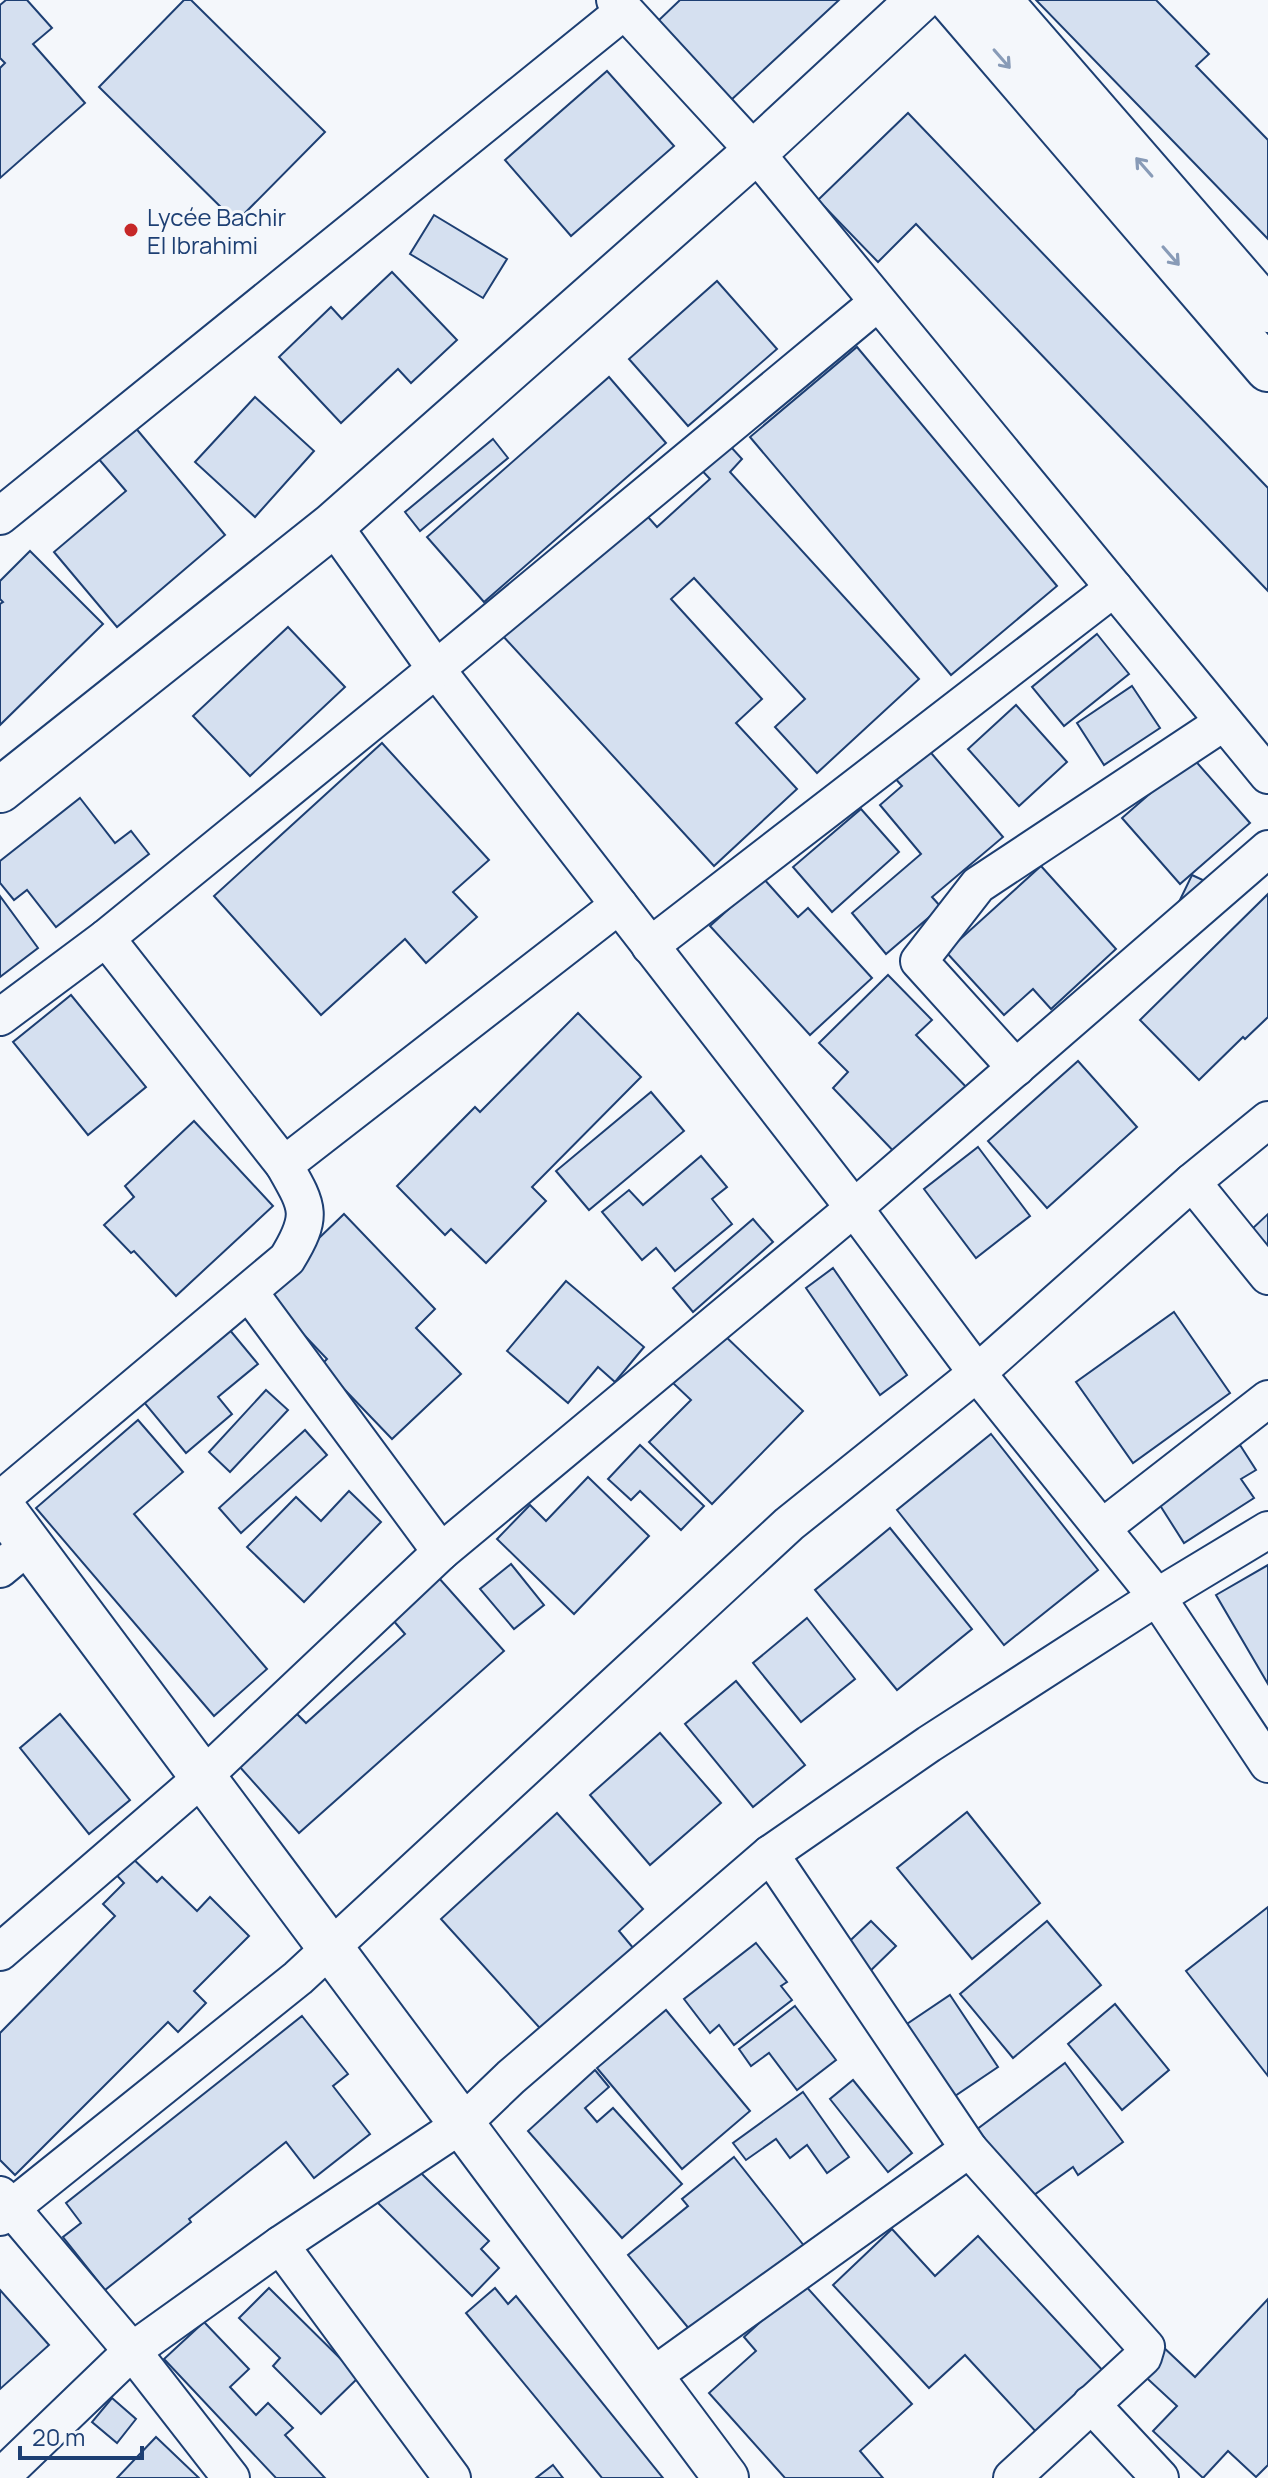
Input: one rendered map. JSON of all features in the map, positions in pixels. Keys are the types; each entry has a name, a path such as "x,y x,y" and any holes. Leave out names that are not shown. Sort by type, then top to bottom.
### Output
{"street":[{"path":"0,790 333,525 755,152 919,0"},
{"path":"951,0 1268,369"},
{"path":"999,0 1268,310"},
{"path":"0,516 620,6 755,152 1268,775"},
{"path":"0,1017 106,938 877,303"},
{"path":"333,525 436,669 854,1208 977,1373 1157,1597 1264,1751"},
{"path":"650,946 1114,588"},
{"path":"1016,1068 919,961 978,885 1224,722"},
{"path":"0,1952 204,1776 441,1552 854,1208 1268,849"},
{"path":"284,1165 619,905"},
{"path":"106,938 284,1165 305,1208 306,1222 287,1259 0,1502 15,1557 204,1776 726,2478"},
{"path":"231,2478 132,2351 3,2207 298,1978 789,1524 977,1373 1192,1182 1268,1120"},
{"path":"1192,1182 1268,1276"},
{"path":"249,1292 441,1552"},
{"path":"1102,1528 1266,1404"},
{"path":"1,2478 132,2351 280,2245 462,2124 511,2077 770,1854 929,1744 1157,1597 1268,1530"},
{"path":"770,1854 969,2149 1146,2347 1143,2357 1012,2478"},
{"path":"650,2378 969,2149"},
{"path":"280,2245 452,2478"},
{"path":"1091,2404 1160,2478"}],"building":[{"path":"6,0 27,0 52,28 33,44 85,103 0,178 0,68 5,63 0,58 0,5"},
{"path":"184,0 191,0 325,132 236,222 99,87"},
{"path":"680,0 839,0 730,101 658,21"},
{"path":"1036,0 1156,0 1209,54 1196,66 1268,140 1268,239"},
{"path":"607,71 674,146 571,236 505,160"},
{"path":"908,113 1268,488 1268,591 916,224 878,262 818,200"},
{"path":"434,215 507,259 483,298 410,254"},
{"path":"392,272 457,340 411,383 398,369 341,423 279,357 331,307 342,319"},
{"path":"717,281 777,349 688,426 629,359"},
{"path":"857,347 1057,586 951,675 750,437"},
{"path":"609,377 666,443 484,602 427,537"},
{"path":"255,397 314,451 255,517 195,462"},
{"path":"129,420 225,535 117,627 54,552 126,491 92,451"},
{"path":"720,435 742,459 730,472 919,679 817,773 775,727 805,699 694,578 671,599 762,699 736,723 797,789 714,866 502,635 640,508 657,527 710,479 693,461"},
{"path":"493,439 508,458 420,531 405,512"},
{"path":"30,551 103,624 0,725 0,604 3,602 0,599 0,581"},
{"path":"288,627 345,687 250,776 193,716"},
{"path":"1097,634 1129,674 1064,726 1032,687"},
{"path":"1132,686 1160,728 1104,765 1077,723"},
{"path":"1016,705 1067,762 1019,806 968,749"},
{"path":"382,743 489,860 453,892 477,917 426,963 405,939 321,1015 214,896"},
{"path":"926,747 1003,837 932,897 941,907 886,954 852,913 921,854 880,805 902,786 893,776"},
{"path":"1192,757 1250,823 1180,884 1122,818"},
{"path":"80,798 115,843 131,831 149,854 56,927 27,890 14,900 0,883 0,861"},
{"path":"861,809 899,852 832,912 793,867"},
{"path":"1041,866 1116,949 1051,1009 1033,989 1004,1015 946,952"},
{"path":"1192,875 1207,882 1178,904"},
{"path":"763,878 798,917 808,908 872,978 810,1035 710,926"},
{"path":"1268,894 1268,1017 1199,1080 1140,1020"},
{"path":"0,896 38,948 0,977"},
{"path":"888,975 932,1020 916,1035 971,1092 902,1160 833,1088 848,1072 819,1043"},
{"path":"71,995 146,1087 88,1135 13,1042"},
{"path":"578,1013 641,1077 532,1187 546,1201 486,1263 451,1229 445,1235 397,1186 475,1107 480,1112"},
{"path":"1078,1061 1137,1127 1047,1208 988,1141"},
{"path":"651,1092 684,1131 589,1210 556,1171"},
{"path":"194,1121 273,1206 176,1296 134,1251 131,1253 104,1225 134,1197 125,1186"},
{"path":"978,1147 1030,1216 976,1258 924,1189"},
{"path":"701,1156 727,1187 712,1199 732,1224 675,1271 656,1248 642,1260 602,1212 629,1190 643,1205"},
{"path":"344,1214 435,1309 416,1328 461,1374 392,1439 321,1365 327,1359 263,1292"},
{"path":"1268,1214 1268,1246 1252,1229"},
{"path":"753,1219 773,1242 693,1312 673,1288"},
{"path":"833,1268 907,1375 880,1395 806,1288"},
{"path":"566,1281 644,1347 615,1382 598,1367 568,1403 507,1351"},
{"path":"1174,1312 1230,1393 1133,1463 1076,1382"},
{"path":"224,1323 258,1364 218,1397 232,1414 186,1453 138,1395"},
{"path":"722,1333 803,1411 712,1504 649,1442 691,1400 673,1383"},
{"path":"266,1390 288,1410 230,1472 209,1452"},
{"path":"138,1420 183,1472 134,1514 267,1669 214,1716 36,1508"},
{"path":"305,1430 327,1455 241,1533 219,1508"},
{"path":"991,1434 1098,1570 1004,1645 897,1510"},
{"path":"640,1445 704,1506 681,1530 640,1491 631,1500 608,1479"},
{"path":"1240,1445 1256,1470 1241,1479 1254,1498 1184,1543 1156,1499"},
{"path":"588,1477 649,1536 574,1614 497,1539 530,1505 546,1521"},
{"path":"349,1491 381,1522 304,1602 247,1547 296,1497 321,1521"},
{"path":"890,1528 972,1629 897,1690 815,1590"},
{"path":"511,1564 544,1605 514,1629 480,1589"},
{"path":"1268,1565 1268,1684 1216,1595"},
{"path":"438,1577 504,1651 299,1833 239,1766 297,1714 306,1723 405,1634 392,1619"},
{"path":"807,1618 855,1679 801,1722 753,1663"},
{"path":"736,1681 805,1765 753,1807 685,1724"},
{"path":"60,1714 130,1800 89,1834 20,1748"},
{"path":"660,1733 721,1803 650,1865 590,1795"},
{"path":"967,1812 1040,1903 972,1959 897,1868"},
{"path":"557,1813 643,1909 619,1931 639,1955 548,2037 441,1919"},
{"path":"123,1849 157,1882 162,1877 197,1911 210,1897 249,1936 194,1991 206,2003 178,2032 168,2022 15,2175 0,2160 0,2033 115,1916 103,1904 124,1883 107,1865"},
{"path":"1268,1907 1268,2076 1186,1971"},
{"path":"871,1921 896,1946 864,1977 839,1951"},
{"path":"1047,1921 1101,1985 1013,2058 960,1994"},
{"path":"756,1943 787,1982 781,1986 792,2000 734,2045 719,2025 710,2033 684,1999"},
{"path":"950,1995 998,2067 943,2104 895,2032"},
{"path":"1115,2004 1169,2070 1122,2110 1068,2044"},
{"path":"795,2006 836,2060 797,2090 769,2053 751,2066 739,2049"},
{"path":"666,2010 750,2111 682,2169 597,2068"},
{"path":"302,2016 348,2074 333,2086 370,2134 314,2178 286,2142 105,2290 63,2237 81,2223 66,2203"},
{"path":"1065,2063 1123,2142 1078,2175 1073,2167 1027,2200 976,2130"},
{"path":"595,2070 609,2087 585,2108 597,2122 613,2108 682,2184 622,2238 528,2131"},
{"path":"853,2080 912,2153 888,2172 830,2099"},
{"path":"803,2092 849,2157 827,2173 807,2145 790,2158 776,2139 746,2160 733,2143"},
{"path":"734,2157 805,2247 695,2336 628,2255 688,2206 682,2199"},
{"path":"411,2163 489,2241 481,2249 499,2268 472,2296 375,2200"},
{"path":"892,2229 935,2276 978,2236 1105,2373 1039,2435 965,2355 929,2388 833,2285"},
{"path":"803,2283 912,2404 860,2451 883,2478 785,2478 709,2393 756,2351 744,2337"},
{"path":"269,2288 359,2377 321,2414 273,2366 280,2358 239,2318"},
{"path":"495,2288 508,2304 516,2296 663,2478 602,2478 466,2313"},
{"path":"0,2290 49,2345 0,2389"},
{"path":"1268,2299 1268,2465 1256,2477 1228,2451 1203,2478 1153,2431 1177,2406 1137,2369 1160,2344 1195,2377"},
{"path":"204,2322 249,2369 230,2387 256,2415 268,2403 293,2428 285,2435 325,2478 276,2478 164,2359"},
{"path":"112,2398 136,2419 117,2443 92,2422"},
{"path":"156,2437 199,2478 117,2478"},
{"path":"553,2465 563,2478 536,2478"}],"place":[{"name":"Lycée Bachir El Ibrahimi","path":"131,230"}]}
